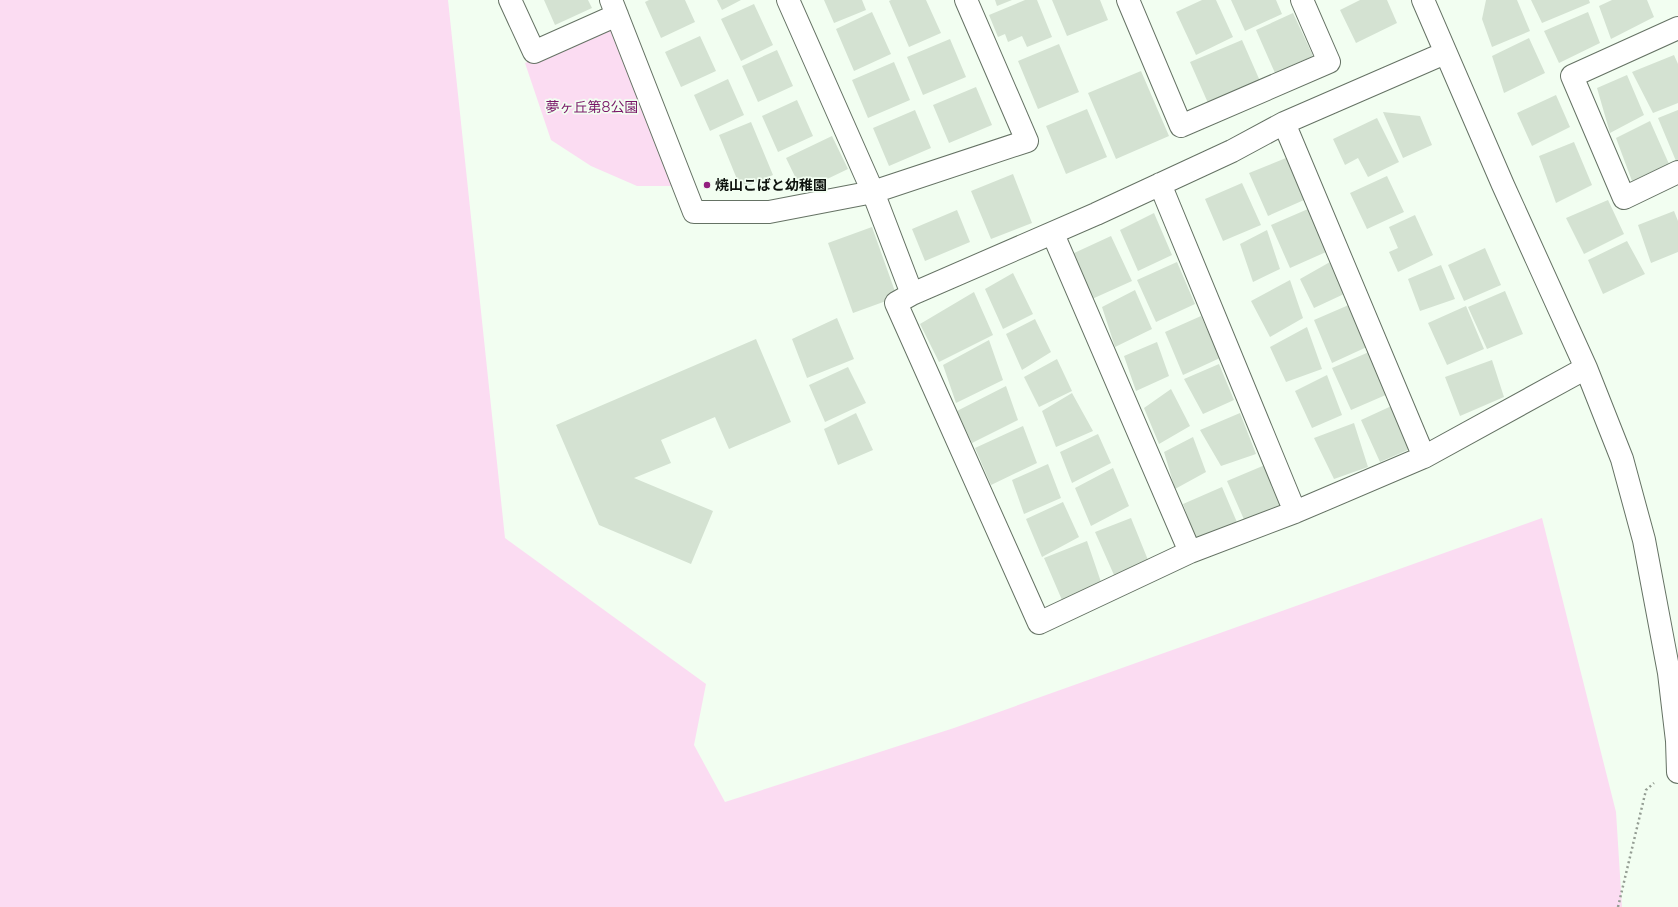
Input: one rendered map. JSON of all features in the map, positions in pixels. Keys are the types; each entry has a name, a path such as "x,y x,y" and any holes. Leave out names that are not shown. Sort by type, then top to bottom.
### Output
{"street":[{"path":"510,0 534,52 614,7 694,212 769,212 873,192 1027,141 966,0"},
{"path":"788,0 873,192 912,294"},
{"path":"1128,0 1181,126 1328,62 1302,0"},
{"path":"1422,0 1586,368 1622,459 1644,540 1669,673 1677,741 1678,772"},
{"path":"1678,28 1572,76 1624,198 1678,172"},
{"path":"1445,53 1284,123 1232,151 1053,234 912,294 896,303 1038,623 1190,552 1295,512 1424,456 1586,368"},
{"path":"1284,123 1424,456"},
{"path":"1160,184 1295,512"},
{"path":"1053,234 1190,552"}],"path":[{"path":"1618,907 1646,790 1658,780"}],"green space":[{"path":"0,0 448,0 505,538 706,684 694,745 725,802 954,728 1542,518 1616,812 1622,907 0,907"},
{"name":"夢ヶ丘第8公園","path":"613,28 677,186 637,186 591,166 551,140 525,63"}],"building":[{"path":"544,0 588,0 592,8 555,25"},
{"path":"649,0 685,0 695,22 661,38 645,2"},
{"path":"717,0 741,0 722,10"},
{"path":"824,0 862,0 866,10 834,23"},
{"path":"926,0 941,33 909,47 889,1"},
{"path":"995,0 1012,0 997,6"},
{"path":"1025,0 1037,0 1052,37 1027,47 1022,36 1008,42 1005,34 998,37 989,15"},
{"path":"1052,0 1100,0 1108,20 1067,36"},
{"path":"1202,0 1216,0 1233,37 1196,55 1176,12"},
{"path":"1231,0 1276,0 1282,14 1245,31"},
{"path":"1360,0 1387,0 1397,23 1356,43 1340,10"},
{"path":"1486,0 1517,0 1530,31 1492,47 1482,19"},
{"path":"1531,0 1589,0 1590,3 1542,23"},
{"path":"1612,0 1647,0 1654,17 1611,39 1599,6"},
{"path":"754,4 773,45 741,61 721,19"},
{"path":"872,12 891,54 854,71 836,29"},
{"path":"1588,12 1600,43 1559,63 1544,31"},
{"path":"1293,13 1313,56 1275,73 1256,30"},
{"path":"700,36 716,71 681,87 665,52"},
{"path":"1529,38 1545,73 1504,93 1492,56"},
{"path":"950,39 966,77 923,95 907,57"},
{"path":"1242,40 1260,81 1208,103 1190,62"},
{"path":"1059,44 1079,92 1038,109 1018,61"},
{"path":"777,50 793,86 758,102 742,66"},
{"path":"1674,55 1678,64 1678,103 1653,113 1632,72"},
{"path":"894,62 910,100 868,118 852,80"},
{"path":"1141,71 1169,136 1116,159 1088,93"},
{"path":"1627,75 1644,115 1610,133 1597,88"},
{"path":"728,79 744,115 710,131 694,95"},
{"path":"976,87 992,125 949,143 933,105"},
{"path":"1556,95 1570,127 1532,146 1517,113"},
{"path":"797,100 813,136 778,152 762,116"},
{"path":"1087,109 1107,157 1066,174 1046,126"},
{"path":"915,110 931,148 889,166 873,128"},
{"path":"1678,110 1678,160 1676,161 1658,118"},
{"path":"1383,112 1420,116 1432,145 1403,158"},
{"path":"1377,118 1399,162 1368,177 1358,158 1345,165 1333,139"},
{"path":"1650,121 1669,164 1632,181 1616,138"},
{"path":"751,122 773,175 741,189 719,135"},
{"path":"832,136 848,169 802,191 786,158"},
{"path":"1574,142 1592,185 1556,203 1539,156"},
{"path":"1286,158 1304,200 1268,216 1249,173"},
{"path":"1013,174 1032,223 991,239 971,191"},
{"path":"1387,176 1404,212 1367,229 1350,193"},
{"path":"1242,183 1261,225 1223,241 1205,199"},
{"path":"1608,200 1624,234 1584,254 1566,218"},
{"path":"1308,209 1326,252 1290,268 1271,225"},
{"path":"957,210 970,242 925,261 912,229"},
{"path":"1674,211 1678,221 1678,252 1651,263 1638,225"},
{"path":"1154,213 1172,255 1138,271 1120,230"},
{"path":"1415,215 1433,255 1398,272 1389,252 1398,248 1389,227"},
{"path":"872,227 897,297 853,313 828,243"},
{"path":"1267,230 1280,269 1253,282 1240,244"},
{"path":"1111,236 1132,281 1092,299 1072,254"},
{"path":"1627,241 1645,274 1603,294 1588,260"},
{"path":"1485,248 1501,285 1464,301 1448,265"},
{"path":"1177,262 1195,304 1156,322 1137,280"},
{"path":"1330,262 1344,294 1314,308 1300,279"},
{"path":"1441,265 1455,299 1420,311 1408,279"},
{"path":"1013,273 1033,314 1003,329 985,289"},
{"path":"1290,280 1303,318 1270,337 1251,301"},
{"path":"1135,290 1152,329 1115,347 1102,307"},
{"path":"1505,291 1523,334 1487,349 1468,307"},
{"path":"974,292 993,335 939,362 920,324"},
{"path":"1351,304 1369,346 1332,363 1314,320"},
{"path":"1466,306 1484,349 1447,365 1428,323"},
{"path":"1201,316 1220,358 1183,375 1165,332"},
{"path":"837,318 854,359 807,378 792,339"},
{"path":"1035,319 1051,352 1022,370 1006,334"},
{"path":"1307,327 1322,369 1286,382 1270,347"},
{"path":"756,339 791,422 729,449 715,417 661,440 671,463 634,478 713,511 691,564 599,525 556,425"},
{"path":"989,340 1003,380 956,403 943,365"},
{"path":"1157,342 1169,376 1136,391 1124,356"},
{"path":"1369,352 1388,394 1351,410 1332,368"},
{"path":"1057,359 1072,391 1039,407 1024,377"},
{"path":"1492,360 1504,397 1460,416 1445,377"},
{"path":"1219,364 1234,400 1203,414 1184,379"},
{"path":"848,367 866,403 825,422 809,385"},
{"path":"1327,375 1342,415 1312,428 1295,391"},
{"path":"1006,386 1018,420 972,443 957,411"},
{"path":"1171,389 1190,426 1159,444 1144,408"},
{"path":"1072,393 1093,431 1056,447 1042,411"},
{"path":"1398,403 1417,446 1380,462 1361,420"},
{"path":"856,413 873,450 838,465 824,429"},
{"path":"1240,413 1256,454 1221,466 1200,430"},
{"path":"1354,423 1368,467 1334,479 1314,438"},
{"path":"1023,426 1037,463 991,485 975,448"},
{"path":"1098,434 1111,463 1072,483 1060,452"},
{"path":"1193,437 1206,472 1175,489 1164,452"},
{"path":"1048,464 1061,498 1024,514 1012,480"},
{"path":"1265,465 1283,508 1246,524 1227,481"},
{"path":"1113,468 1129,506 1091,526 1075,488"},
{"path":"1222,487 1239,527 1197,542 1183,504"},
{"path":"1063,502 1079,537 1042,557 1026,519"},
{"path":"1131,518 1148,560 1114,575 1095,532"},
{"path":"1087,541 1101,582 1062,600 1044,558"}],"place":[{"name":"焼山こばと幼稚園","path":"707,185"}]}
